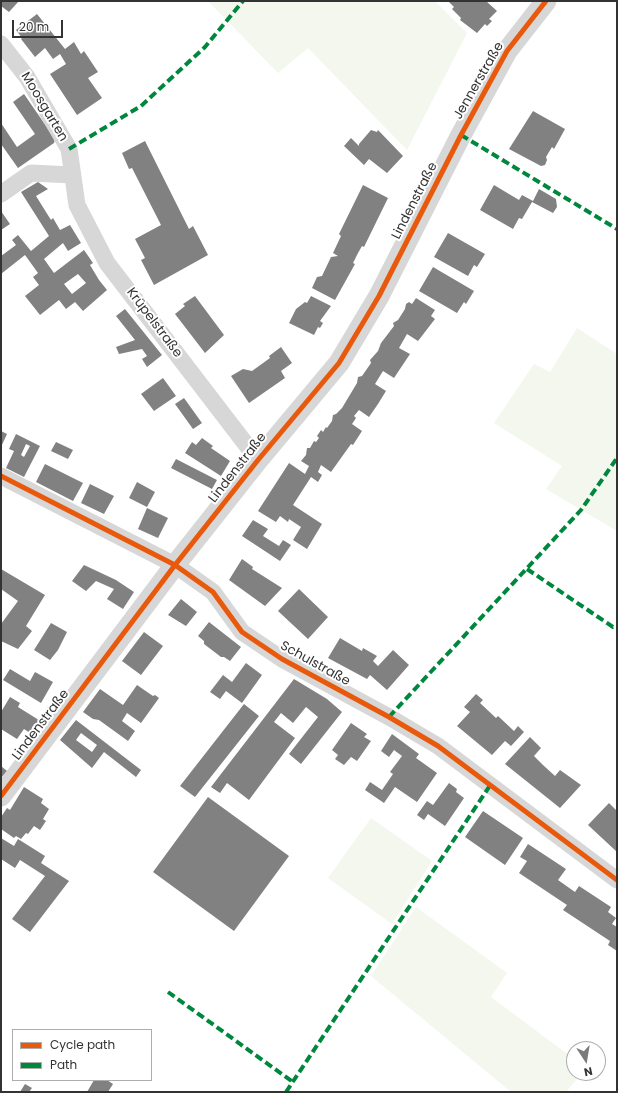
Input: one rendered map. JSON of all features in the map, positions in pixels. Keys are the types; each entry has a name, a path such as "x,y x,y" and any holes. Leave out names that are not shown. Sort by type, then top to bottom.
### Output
{"street":[{"name":"Jennerstraße","path":"462,135 507,51 546,1"},
{"name":"Moosgarten","path":"1,44 27,77 69,149 72,176"},
{"name":"Lindenstraße","path":"1,796 175,565 258,460 339,363 380,296 462,135"},
{"path":"1,194 31,173 72,176"},
{"name":"Krüpelstraße","path":"72,176 77,205 108,263 258,460"},
{"name":"Schulstraße","path":"1,476 175,565 213,592 242,632 282,659 389,716 438,746 617,880"}],"shaded area":[{"path":"208,1 435,1 467,33 407,150 308,48 278,73"},
{"path":"577,328 617,354 617,531 546,489 562,466 494,423 534,364 550,372"},
{"path":"371,818 432,861 392,924 328,878"},
{"path":"416,907 507,973 491,997 566,1053 566,1081 575,1081 566,1092 511,1092 371,976"}],"building":[{"path":"1,1 19,1 9,12 1,6"},
{"path":"448,1 486,1 497,11 489,19 492,21 487,26 485,24 477,33 460,20 461,18 452,9 454,7"},
{"path":"37,14 65,49 74,42 81,54 84,51 98,72 88,78 102,98 77,115 50,74 66,64 60,54 53,59 45,48 35,57 16,30"},
{"path":"24,94 55,139 54,143 18,168 1,144 1,123 17,147 35,134 13,102"},
{"path":"533,111 565,129 554,149 552,147 546,157 547,160 545,165 541,166 509,149"},
{"path":"371,130 377,132 378,130 403,156 387,173 369,159 364,165 344,146 351,138 359,146"},
{"path":"145,141 189,229 193,226 208,255 154,285 141,260 145,258 135,239 161,225 132,168 129,169 122,153"},
{"path":"38,182 48,189 36,196 51,220 53,218 60,230 70,225 81,243 68,251 63,243 44,259 54,273 84,250 93,263 90,265 107,290 83,311 75,302 66,309 59,300 40,315 25,296 39,285 33,277 38,273 25,255 1,274 1,256 16,245 12,240 18,235 31,251 49,236 21,192","holes":["78,274 86,283 72,294 64,284"]},
{"path":"363,185 388,198 364,247 362,246 358,253 353,263 355,264 335,300 312,288 317,277 322,276 331,257 338,256 333,253 341,236 339,234"},
{"path":"494,185 519,200 522,195 533,201 539,189 556,199 557,207 553,213 532,202 522,219 519,218 513,229 480,210"},
{"path":"1,211 10,224 1,230"},
{"path":"448,233 485,254 477,267 474,265 468,276 434,257"},
{"path":"433,267 474,291 466,304 464,302 457,313 419,291"},
{"path":"195,296 224,335 205,353 175,314 185,306 183,304"},
{"path":"311,296 331,306 320,321 323,323 320,328 318,327 314,335 289,323 296,309 305,302 307,303"},
{"path":"416,298 435,310 431,316 435,319 418,341 407,334 399,348 410,354 394,378 383,371 375,384 386,391 378,404 369,417 359,410 354,416 356,418 352,424 362,431 353,445 351,444 331,472 321,465 318,472 322,475 318,482 311,477 293,505 322,524 307,549 293,540 301,527 289,519 288,522 280,516 276,522 258,511 289,463 305,474 309,466 301,461 306,455 307,448 310,448 314,441 316,442 319,438 317,436 321,430 323,432 326,427 327,428 332,421 333,415 342,408 357,383 358,377 362,376 371,363 370,360 378,351 381,343 394,326 393,323 398,320 405,309 406,304 409,302 412,304"},
{"path":"125,309 162,355 147,367 142,359 147,356 142,349 119,354 116,347 135,340 116,316"},
{"path":"281,347 292,363 281,371 285,378 249,403 231,376 243,369 252,371 270,358 269,356"},
{"path":"163,378 176,396 154,411 141,394"},
{"path":"184,398 202,423 193,429 175,404"},
{"path":"1,431 7,434 1,447"},
{"path":"16,434 40,446 24,477 6,468 14,451 9,449","holes":["26,444 30,446 24,457 21,455"]},
{"path":"202,438 213,446 211,448 230,461 221,476 185,453 192,442 196,445"},
{"path":"56,442 73,450 68,459 51,451"},
{"path":"176,459 217,480 212,489 171,468"},
{"path":"45,464 83,483 73,501 36,482"},
{"path":"137,482 155,492 147,507 129,498"},
{"path":"90,484 114,496 104,514 81,503"},
{"path":"147,508 168,518 158,538 138,529"},
{"path":"253,520 268,529 263,536 279,546 283,540 291,545 280,561 242,536"},
{"path":"242,559 253,567 252,569 282,588 265,606 229,580"},
{"path":"84,565 116,580 134,592 123,609 107,599 114,589 96,581 86,591 72,581"},
{"path":"1,569 45,595 26,626 32,631 18,649 1,641 1,624 18,601 1,589"},
{"path":"299,589 328,617 308,639 278,611"},
{"path":"181,599 197,612 186,626 168,615"},
{"path":"209,622 241,647 230,661 224,657 221,657 204,644 204,641 198,636"},
{"path":"51,623 67,632 58,650 50,660 34,650"},
{"path":"144,632 163,646 141,675 122,661"},
{"path":"340,638 362,651 363,648 377,656 373,661 378,666 393,650 409,665 387,690 370,675 367,679 328,658"},
{"path":"246,663 262,675 242,703 226,691 220,699 210,692 223,675 232,682"},
{"path":"10,669 30,681 35,672 53,682 41,703 3,680"},
{"path":"294,679 327,699 342,712 301,764 289,754 318,717 306,707 293,723 281,713 274,722 295,738 249,800 227,783 220,793 211,787"},
{"path":"137,685 153,696 155,695 159,698 141,723 127,713 122,721 135,731 128,741 99,720 93,719 83,712 100,689 123,705"},
{"path":"476,694 483,700 480,703 496,718 498,716 514,731 518,726 524,732 511,746 505,741 492,755 457,726 470,712 464,707"},
{"path":"10,697 20,703 18,707 42,722 33,735 24,729 17,739 1,729 1,712"},
{"path":"244,704 259,716 195,797 180,786"},
{"path":"76,720 141,770 136,777 104,752 92,768 60,740","holes":["81,733 97,745 92,752 76,740"]},
{"path":"351,723 367,734 364,737 371,741 357,761 351,757 344,765 335,759 338,755 332,750"},
{"path":"392,734 419,754 416,758 437,773 417,802 395,787 384,803 365,790 370,782 382,790 393,774 390,772 402,756 394,750 389,757 381,751"},
{"path":"530,737 541,748 534,756 543,765 555,776 560,770 581,785 560,808 505,764"},
{"path":"1,766 7,771 1,778"},
{"path":"449,783 457,789 456,792 464,798 445,826 428,814 424,820 417,815 427,801 433,805"},
{"path":"24,787 43,799 41,803 49,809 43,819 46,821 40,830 34,826 28,834 26,833 21,839 16,836 14,838 1,829 1,817 7,808 10,810"},
{"path":"208,797 289,856 234,931 153,872"},
{"path":"609,803 617,811 617,852 588,825"},
{"path":"483,811 523,838 505,865 465,837"},
{"path":"1,838 14,846 18,839 45,856 41,863 69,881 30,932 12,919 45,876 20,860 15,868 1,859"},
{"path":"528,844 566,869 558,880 575,892 579,886 611,907 608,912 616,918 612,924 617,927 617,951 608,945 610,941 563,910 567,905 519,873 527,861 520,857"},
{"path":"93,1081 108,1081 113,1084 108,1092 87,1092"},
{"path":"25,1084 32,1088 29,1092 20,1092"}],"marked path":[{"path":"69,149 141,106 205,47 243,1"},
{"path":"461,135 617,229"},
{"path":"389,717 581,510 617,458"},
{"path":"527,569 613,627 617,626"},
{"path":"286,1092 491,784"},
{"path":"168,992 293,1082"}],"cycle path":[{"path":"1,796 175,565 258,460 339,363 379,296 461,135 507,51 546,1"},
{"path":"1,476 175,565 213,592 242,632 282,659 389,717 438,746 617,880"}]}
